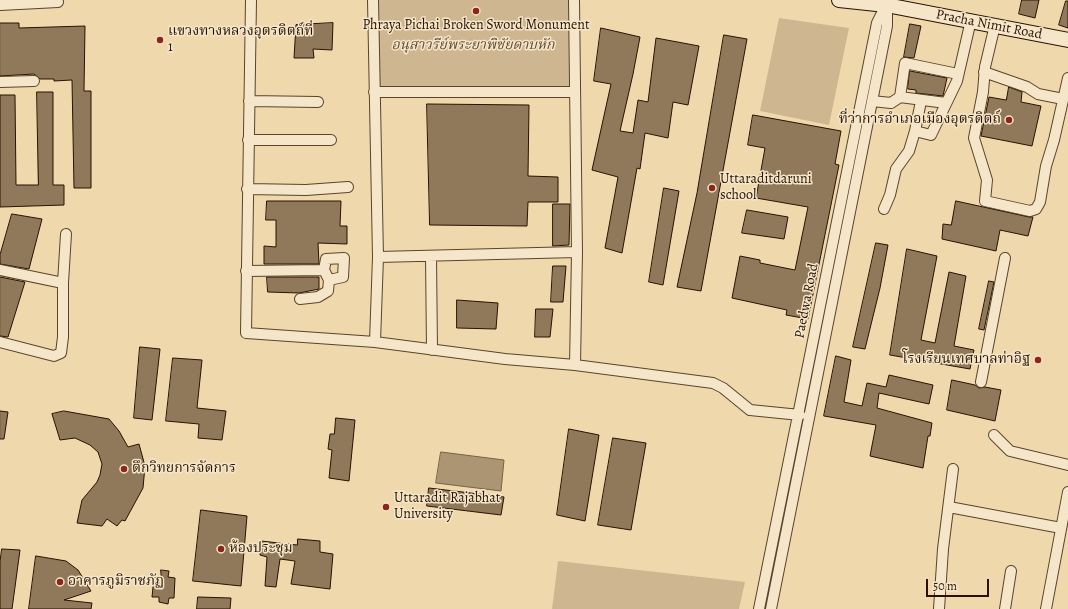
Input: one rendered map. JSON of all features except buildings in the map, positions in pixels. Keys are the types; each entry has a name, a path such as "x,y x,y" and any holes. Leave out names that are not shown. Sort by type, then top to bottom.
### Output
{"main road":[{"name":"Pracha Nimit Road","path":"839,0 887,2 1068,40"}],"street":[{"path":"251,0 248,101 246,332 376,342 505,359 574,365 713,383 723,388 750,410 800,415"},
{"path":"373,0 378,257 376,342"},
{"path":"574,0 577,252 574,365"},
{"path":"0,5 58,2"},
{"path":"760,608 771,609 888,26 887,2"},
{"name":"Paedwa Road","path":"760,608 800,415 877,23 887,2"},
{"path":"915,131 931,135 958,74 970,20"},
{"path":"995,25 984,72 983,92 974,138 987,180 985,201 1030,211 1036,208 1040,202 1046,166 1054,140 1068,78"},
{"path":"900,97 905,63 958,74"},
{"path":"984,72 1012,81 1038,94 1063,100"},
{"path":"0,82 34,81"},
{"path":"374,92 574,92"},
{"path":"872,101 891,103 900,97 921,101 946,103"},
{"path":"248,101 318,102"},
{"path":"884,209 890,195 896,169 909,150 915,131 921,101"},
{"path":"248,140 331,140"},
{"path":"247,189 306,190 348,187"},
{"path":"0,342 54,356 61,353 63,337 63,283 66,234"},
{"path":"378,257 577,252"},
{"path":"431,256 432,350"},
{"path":"300,299 324,295 328,291 330,280 324,270 326,259 344,258 343,277 330,280"},
{"path":"980,382 1005,258"},
{"path":"0,270 63,283"},
{"path":"246,271 324,270"},
{"path":"994,435 1010,451 1068,465"},
{"path":"938,609 943,549 953,469"},
{"path":"1046,609 1068,492"},
{"path":"949,507 1061,528"},
{"path":"1005,609 1011,571"}],"green space":[{"name":"อนุสาวรีย์พระยาพิชัยดาบหัก","path":"373,0 574,0 574,92 374,92"},
{"path":"779,18 849,28 829,125 760,111"},
{"path":"558,561 745,582 739,609 552,609"}],"shaded area":[{"path":"441,452 504,460 501,491 436,483"}],"place":[{"name":"Phraya Pichai Broken Sword Monument","path":"476,11"},
{"name":"แขวงทางหลวงอุตรดิตถ์ที่ 1","path":"160,40"},
{"name":"ที่ว่าการอำเภอเมืองอุตรดิตถ์","path":"1009,120"},
{"name":"Uttaraditdaruni school","path":"712,188"},
{"name":"โรงเรียนเทศบาลท่าอิฐ","path":"1038,360"},
{"name":"ตึกวิทยการจัดการ","path":"124,469"},
{"name":"Uttaradit Rajabhat University","path":"386,507"},
{"name":"ห้องประชุม","path":"221,549"},
{"name":"อาคารภูมิราชภัฏ","path":"60,582"}]}
